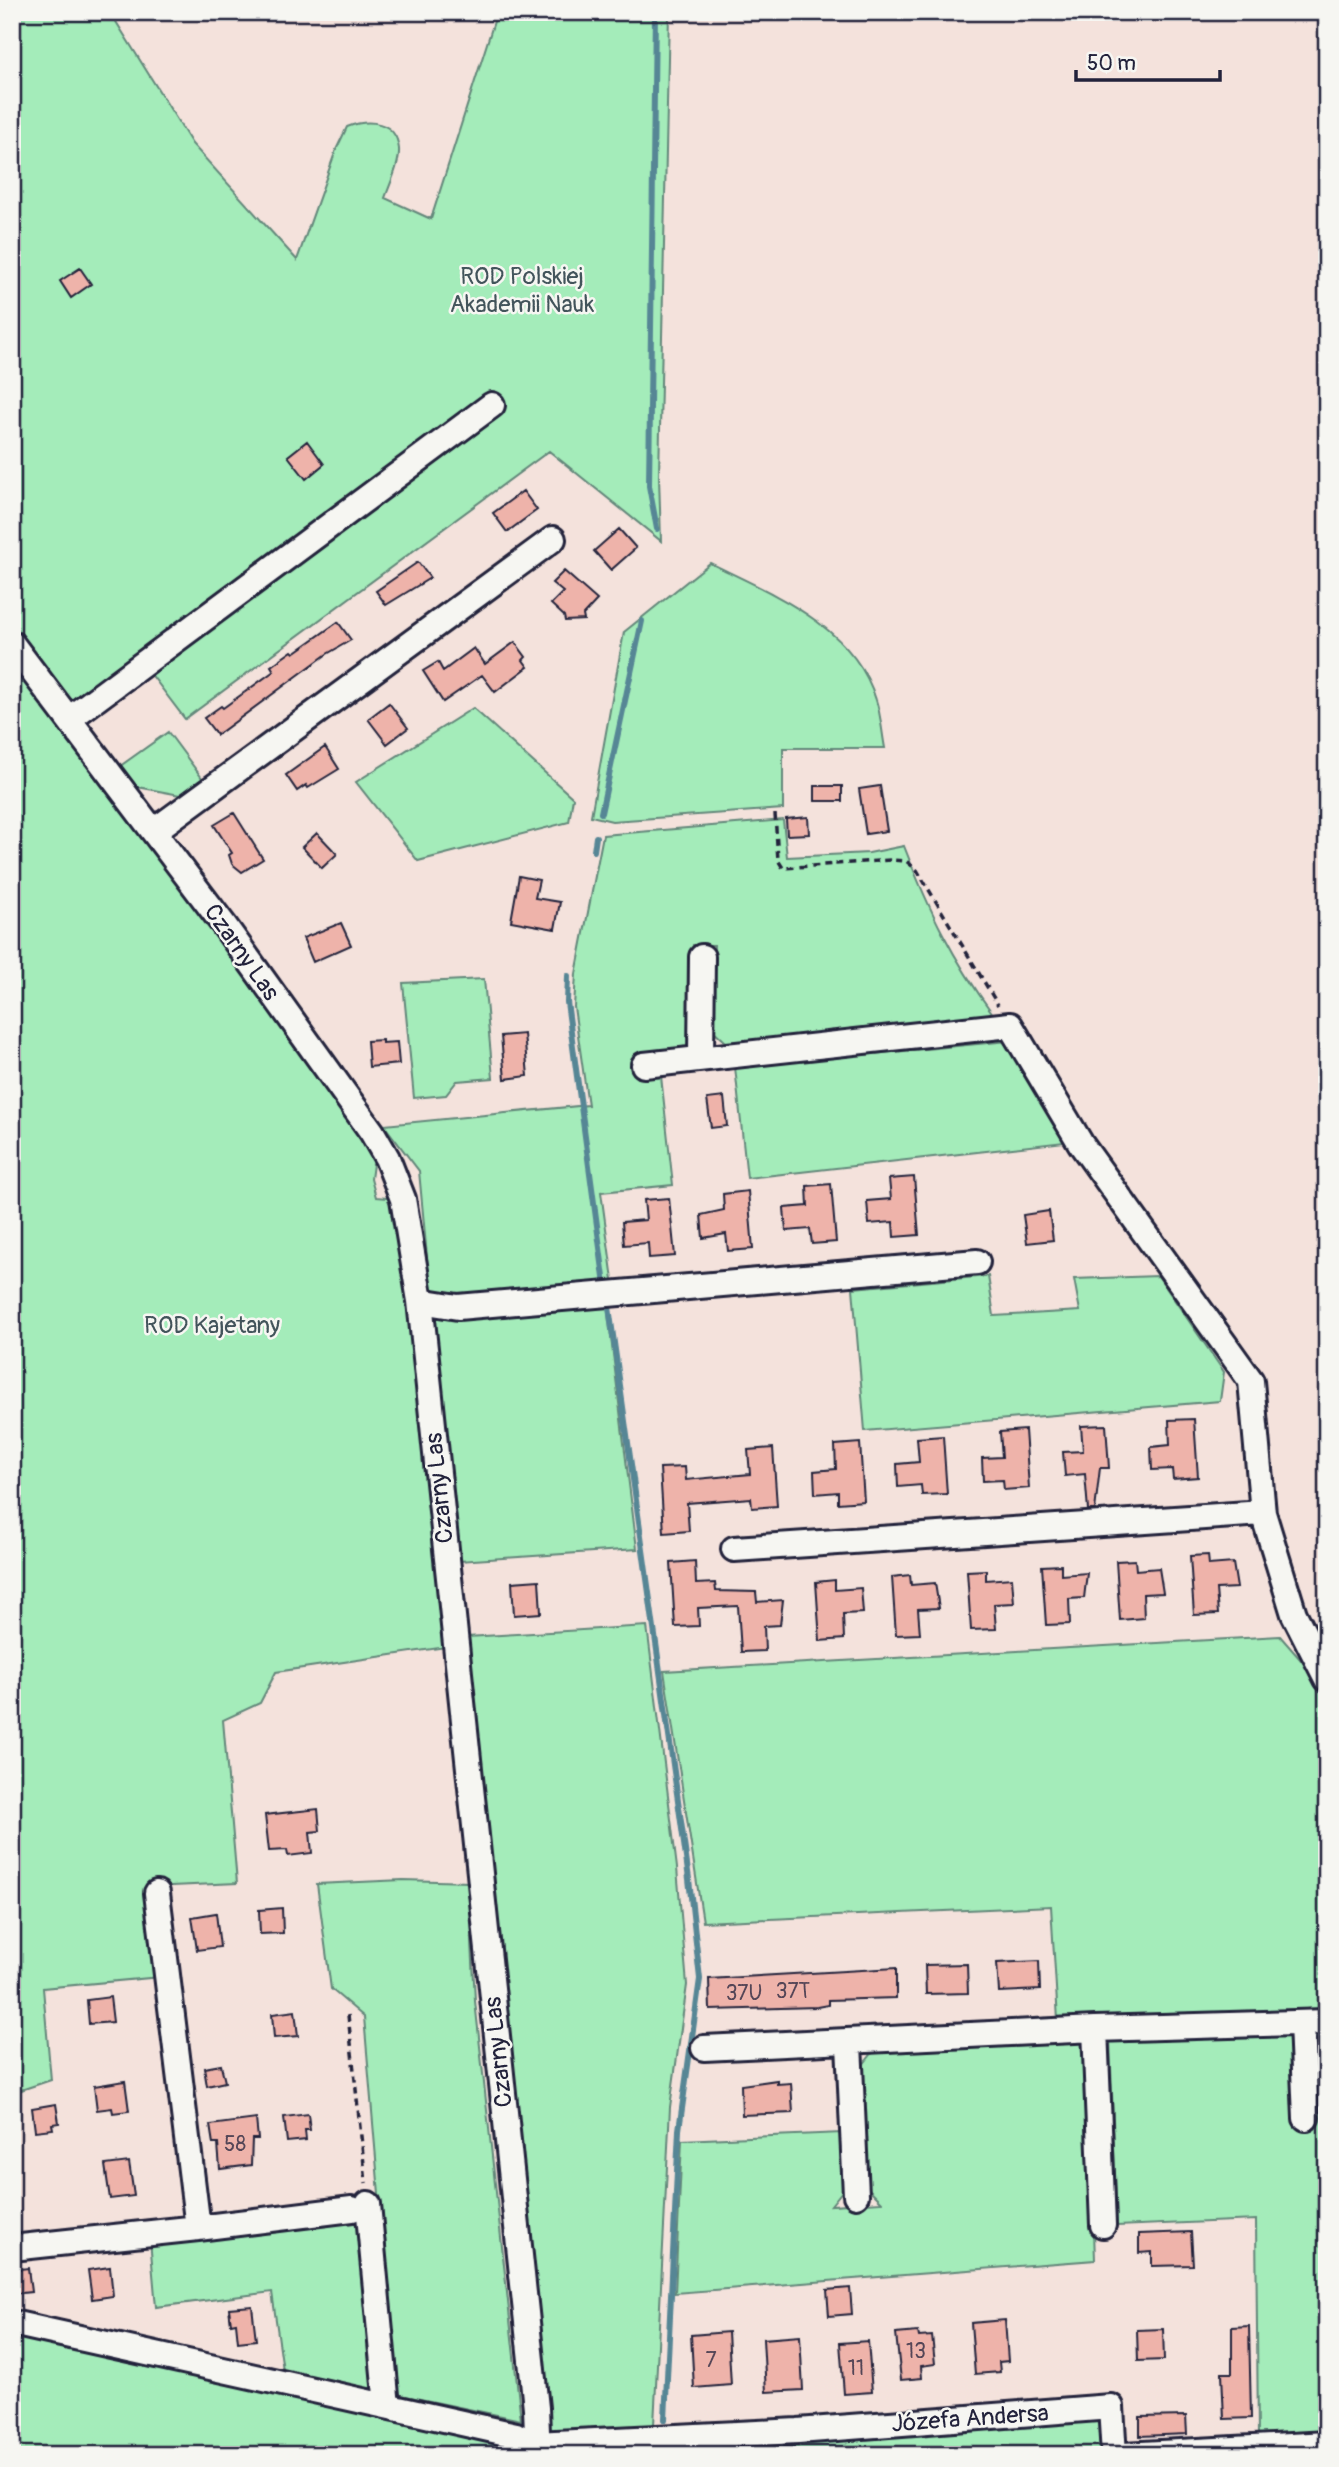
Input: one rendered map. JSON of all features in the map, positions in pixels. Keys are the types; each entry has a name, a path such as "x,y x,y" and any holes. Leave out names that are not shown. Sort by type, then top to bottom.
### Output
{"street":[{"path":"69,719 492,405"},
{"path":"154,831 553,539"},
{"name":"Czarny Las","path":"12,644 154,831 372,1132 387,1158 404,1199 419,1301 536,2408 533,2449"},
{"path":"701,1057 702,957"},
{"path":"644,1065 1010,1025 1081,1144 1251,1381 1264,1513 1294,1614 1327,1679"},
{"path":"419,1301 458,1307 977,1262"},
{"path":"734,1549 1264,1513"},
{"path":"158,1893 198,2228"},
{"path":"704,2048 849,2044 1095,2029 1327,2022"},
{"path":"1302,2023 1306,2118"},
{"path":"1095,2029 1103,2225"},
{"path":"849,2044 856,2195"},
{"path":"12,2248 198,2228 360,2206 387,2406"},
{"path":"12,2323 516,2435 533,2449"},
{"name":"Józefa Andersa","path":"533,2449 1111,2407 1114,2455"},
{"path":"1124,2455 1327,2444"}],"path":[{"path":"775,814 778,860 783,868 790,870 891,860 906,861 917,870 1010,1025"},
{"path":"348,2015 360,2206"}],"green space":[{"name":"ROD Polskiej Akademii Nauk","path":"12,12 110,12 192,144 297,260 336,150 347,127 355,124 380,124 393,132 397,139 399,155 385,198 431,219 497,12 669,12 659,476 661,541 549,451 185,719 147,669 69,708 12,630"},
{"path":"710,563 808,615 850,652 865,674 876,700 885,748 783,748 783,809 612,821 591,816 624,632"},
{"name":"ROD Kajetany","path":"12,658 375,1149 371,1179 376,1197 398,1199 453,1646 276,1672 260,1703 223,1720 237,1883 150,1887 160,1977 43,1988 51,2080 12,2093"},
{"path":"473,708 573,798 569,822 418,861 356,782"},
{"path":"168,732 205,782 185,796 127,785 116,769"},
{"path":"783,820 787,857 869,853 904,846 942,933 993,1014 728,1044 711,1028 714,945 693,945 694,1045 637,1055 638,1078 661,1076 673,1185 601,1192 614,1287 446,1302 430,1289 419,1171 384,1125 588,1105 574,1007 576,974 603,835"},
{"path":"484,979 493,1078 457,1081 446,1095 414,1098 403,983"},
{"path":"1009,1041 1065,1142 747,1178 735,1067"},
{"path":"988,1276 994,1316 1080,1311 1074,1279 1158,1276 1224,1372 1220,1401 865,1431 853,1288"},
{"path":"606,1297 637,1549 459,1561 432,1312"},
{"path":"647,1626 677,1868 687,1985 670,2107 654,2425 547,2435 467,1637"},
{"path":"1280,1636 1308,1668 1327,1701 1327,2008 1058,2020 1051,1906 703,1922 664,1671"},
{"path":"403,1880 469,1882 475,2001 521,2420 396,2394 364,2017 331,1989 317,1884"},
{"path":"1327,2029 1327,2433 1258,2437 1256,2220 1117,2226 1110,2040"},
{"path":"1071,2038 1082,2042 1088,2051 1095,2260 675,2293 682,2140 842,2133 843,2190 831,2205 882,2202 867,2187 862,2066 878,2046"},
{"path":"359,2215 380,2399 284,2377 272,2292 156,2307 150,2240"},
{"path":"12,2336 513,2443 510,2455 12,2455"},
{"path":"1084,2418 1102,2422 1104,2455 675,2455 676,2445"}],"building":[{"path":"80,268 91,284 71,298 60,281"},
{"path":"307,441 324,464 306,479 288,456"},
{"path":"523,491 537,510 507,532 493,513"},
{"path":"619,529 636,548 611,570 594,551"},
{"path":"418,562 430,578 386,605 376,591"},
{"path":"564,571 597,600 583,615 584,620 565,621 564,616 551,604 563,592 552,583"},
{"path":"338,622 351,640 327,654 217,735 204,718 221,706 223,708 274,671 271,666"},
{"path":"515,642 526,657 523,660 528,667 495,692 482,675 443,702 423,671 438,662 443,671 474,648 485,664"},
{"path":"389,703 408,728 387,744 368,719"},
{"path":"325,747 339,769 308,788 306,785 297,791 286,775"},
{"path":"815,786 842,786 842,801 815,801"},
{"path":"880,786 887,831 866,834 859,789"},
{"path":"234,813 263,859 242,872 232,864 229,855 232,853 214,825"},
{"path":"808,817 809,834 787,835 786,819"},
{"path":"317,833 337,854 322,868 302,847"},
{"path":"519,876 539,880 535,898 560,902 555,929 511,921"},
{"path":"341,923 351,945 313,962 303,938"},
{"path":"524,1034 528,1076 505,1079 501,1036"},
{"path":"382,1040 382,1043 397,1042 399,1064 369,1067 367,1041"},
{"path":"724,1097 727,1126 711,1128 707,1099"},
{"path":"914,1177 919,1235 894,1237 893,1222 869,1224 867,1201 891,1199 889,1179"},
{"path":"831,1184 836,1242 812,1244 810,1229 786,1231 784,1208 808,1206 807,1186"},
{"path":"748,1191 753,1249 728,1251 726,1234 703,1238 701,1215 724,1210 723,1194"},
{"path":"669,1198 675,1256 649,1258 648,1243 624,1245 622,1222 646,1220 644,1200"},
{"path":"1049,1211 1053,1240 1027,1243 1023,1215"},
{"path":"1194,1419 1198,1477 1173,1479 1172,1469 1152,1470 1151,1447 1170,1445 1169,1420"},
{"path":"1106,1425 1109,1468 1100,1468 1095,1510 1088,1510 1085,1474 1065,1476 1063,1452 1083,1451 1081,1426"},
{"path":"1025,1430 1029,1488 1004,1490 1003,1480 983,1481 982,1458 1002,1457 1000,1432"},
{"path":"943,1436 947,1494 922,1495 921,1485 898,1487 897,1464 919,1462 917,1438"},
{"path":"860,1443 864,1501 838,1503 838,1492 815,1494 814,1471 836,1469 835,1445"},
{"path":"773,1448 777,1506 752,1508 751,1498 687,1503 689,1531 664,1533 660,1468 685,1467 686,1480 750,1474 748,1450"},
{"path":"1208,1555 1209,1565 1233,1563 1237,1588 1216,1589 1218,1614 1194,1615 1190,1556"},
{"path":"1135,1560 1136,1570 1159,1568 1163,1593 1143,1594 1144,1618 1120,1620 1116,1561"},
{"path":"695,1561 696,1584 715,1583 716,1591 756,1592 757,1602 783,1600 780,1625 764,1626 765,1651 741,1652 738,1606 698,1608 699,1626 675,1627 671,1563"},
{"path":"1061,1565 1061,1575 1087,1573 1084,1598 1069,1599 1070,1624 1046,1625 1042,1566"},
{"path":"986,1570 986,1580 1012,1578 1014,1603 994,1604 996,1629 971,1630 967,1571"},
{"path":"910,1575 911,1585 935,1583 939,1608 918,1609 920,1634 896,1635 892,1577"},
{"path":"539,1580 541,1613 514,1615 512,1582"},
{"path":"835,1580 835,1590 861,1588 863,1613 843,1614 844,1639 820,1641 816,1582"},
{"path":"318,1809 320,1831 310,1832 312,1853 288,1856 287,1850 269,1851 265,1815"},
{"path":"282,1908 283,1933 260,1934 259,1910"},
{"path":"216,1913 220,1947 197,1950 192,1917"},
{"path":"1039,1961 1040,1990 999,1992 997,1963"},
{"path":"967,1964 968,1993 926,1994 925,1965"},
{"path":"896,1968 896,1998 828,2000 828,2005 817,2007 710,2010 709,1979"},
{"path":"110,1997 113,2022 89,2024 87,2000"},
{"path":"295,2011 298,2036 274,2038 272,2014"},
{"path":"221,2065 225,2082 207,2086 204,2068"},
{"path":"777,2080 777,2084 791,2083 793,2113 742,2115 741,2085"},
{"path":"125,2081 129,2111 113,2113 112,2108 97,2110 94,2086"},
{"path":"56,2104 59,2123 52,2124 53,2129 35,2131 32,2108"},
{"path":"308,2114 310,2130 305,2130 306,2140 287,2142 284,2117"},
{"path":"256,2119 258,2139 252,2139 251,2165 220,2169 218,2144 213,2144 210,2125"},
{"path":"129,2162 134,2196 110,2199 105,2165"},
{"path":"1191,2232 1193,2265 1152,2266 1152,2252 1139,2253 1139,2234"},
{"path":"110,2267 113,2296 92,2299 88,2270"},
{"path":"28,2268 31,2292 12,2294 12,2270"},
{"path":"850,2288 852,2314 829,2316 827,2290"},
{"path":"252,2306 256,2340 238,2342 236,2323 231,2324 229,2308"},
{"path":"1005,2320 1008,2361 999,2362 1000,2372 975,2374 971,2323"},
{"path":"1249,2326 1251,2418 1224,2419 1222,2373 1232,2373 1232,2327"},
{"path":"1163,2329 1164,2360 1138,2361 1137,2330"},
{"path":"728,2332 731,2385 694,2388 691,2335"},
{"path":"918,2332 919,2337 932,2336 935,2364 921,2366 922,2378 901,2380 896,2334"},
{"path":"800,2336 803,2390 766,2392 763,2339"},
{"path":"868,2341 872,2392 844,2394 840,2343"},
{"path":"1186,2416 1187,2434 1140,2436 1140,2417"}],"waterway":[{"path":"655,12 649,486 657,529"},
{"path":"601,813 642,621"},
{"path":"594,851 596,837"},
{"path":"568,976 567,1002 605,1285"},
{"path":"608,1300 689,1879 700,1979 679,2130 665,2419"}]}
